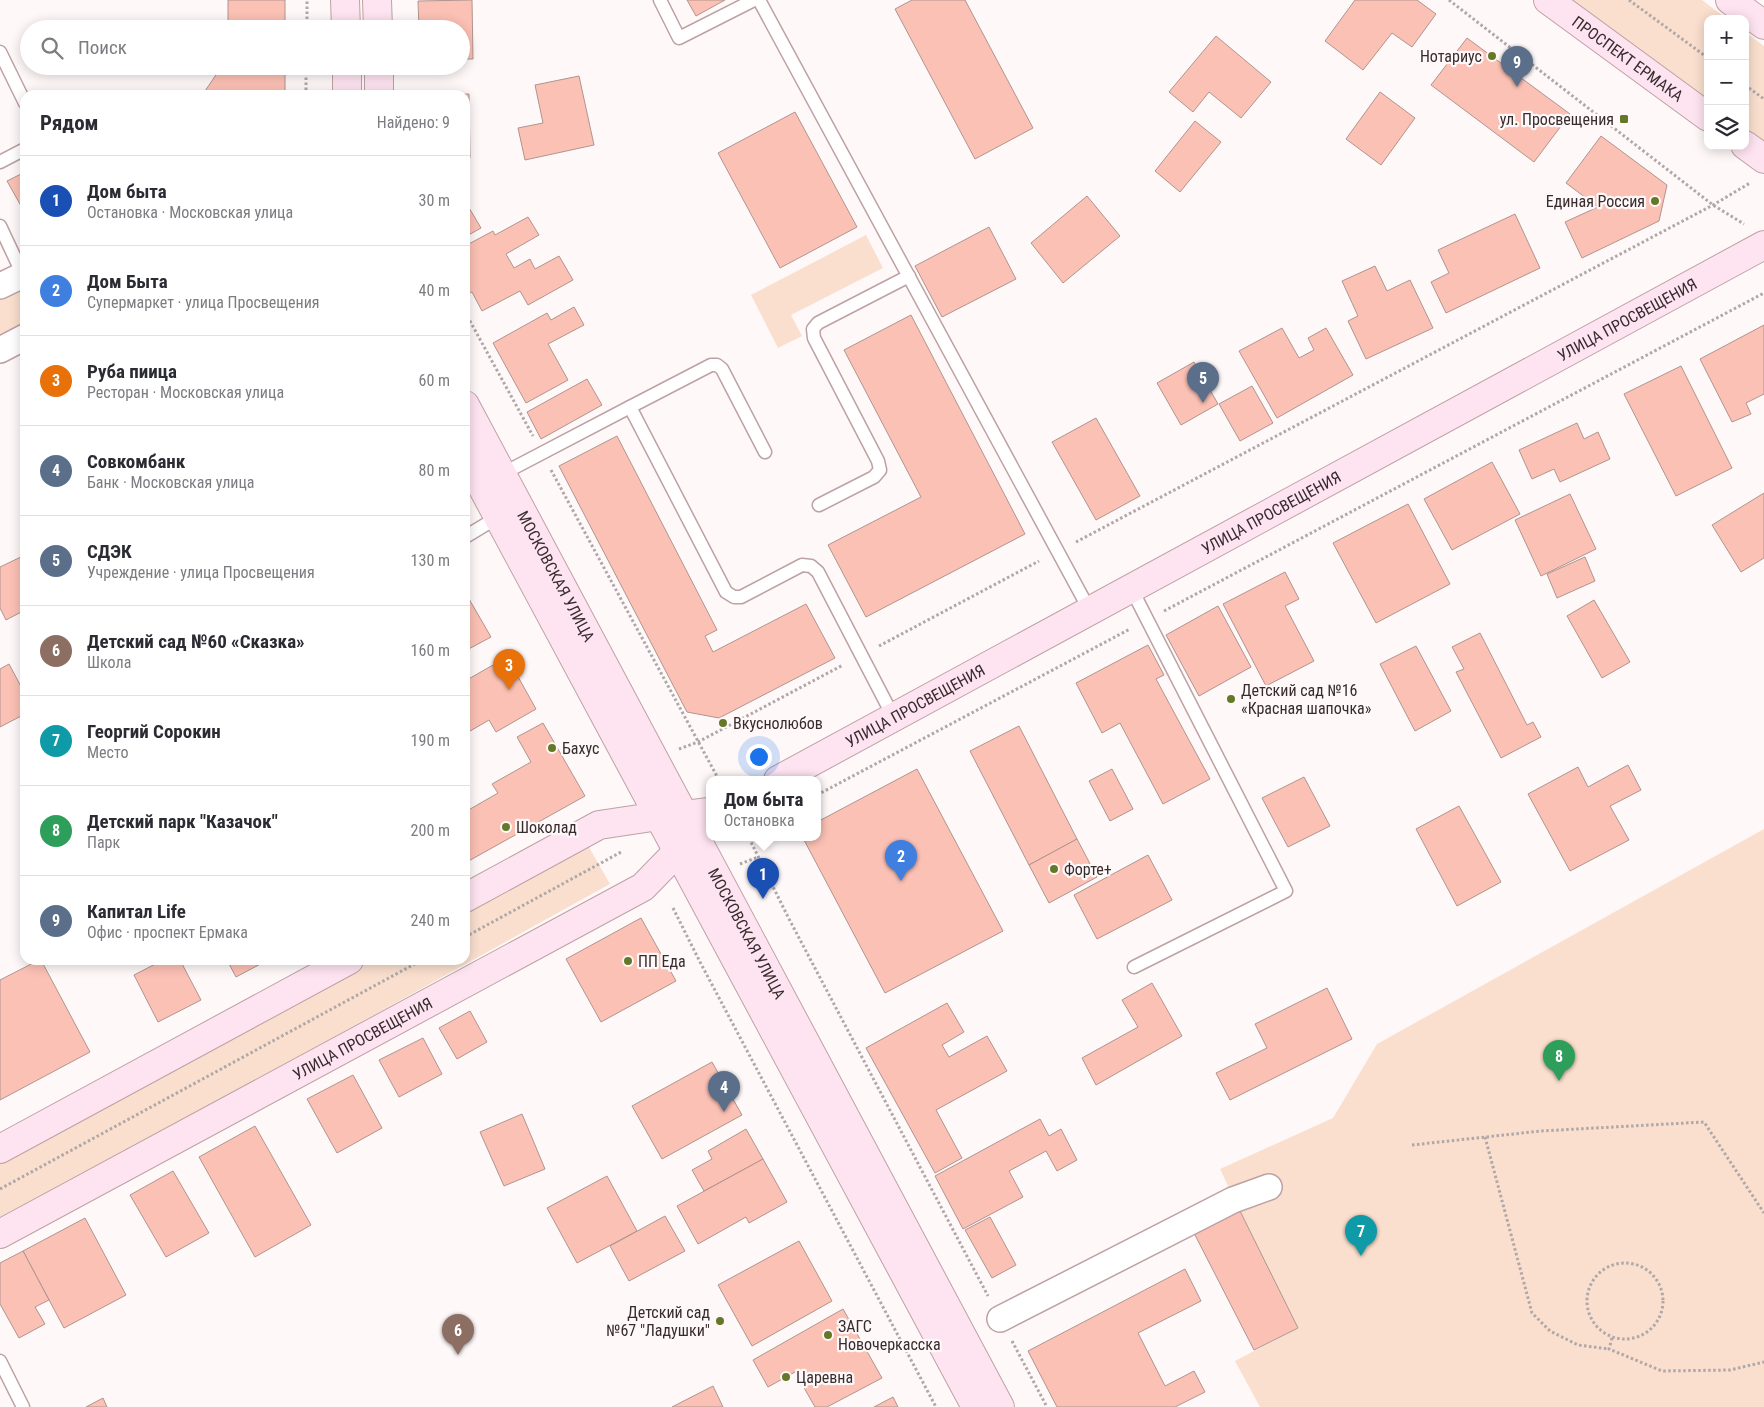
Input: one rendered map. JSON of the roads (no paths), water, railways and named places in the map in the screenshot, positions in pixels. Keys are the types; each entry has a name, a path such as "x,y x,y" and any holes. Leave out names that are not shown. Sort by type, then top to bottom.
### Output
{"main road":[{"path":"345,0 346,20"},
{"path":"377,0 378,20"},
{"name":"ПРОСПЕКТ ЕРМАКА","path":"1548,0 1704,114"},
{"path":"1730,0 1764,25"},
{"path":"347,75 347,90"},
{"path":"379,75 379,90"},
{"path":"1748,150 1760,170"},
{"name":"УЛИЦА ПРОСВЕЩЕНИЯ","path":"785,776 1132,588 1755,235"},
{"name":"МОСКОВСКАЯ УЛИЦА","path":"470,414 1000,1407"},
{"name":"МОСКОВСКАЯ УЛИЦА","path":"470,464 498,517 689,824 976,1407"},
{"path":"470,895 599,825 689,824"},
{"name":"УЛИЦА ПРОСВЕЩЕНИЯ","path":"0,1234 643,886 657,873 689,824"},
{"path":"0,1148 340,965"}],"street":[{"path":"0,286 20,276"},
{"path":"0,350 20,340"},
{"path":"1000,1319 1233,1200 1269,1187"}],"lane":[{"path":"660,0 679,38 754,0"},
{"path":"759,0 1090,611"},
{"path":"0,52 20,93"},
{"path":"0,162 20,152"},
{"path":"0,226 20,266"},
{"path":"819,505 874,476 880,470 878,462 814,338 813,329 818,323 909,276"},
{"path":"502,474 711,365 717,365 722,369 765,452"},
{"path":"630,407 726,592 734,598 741,596 802,566 811,566 818,572 894,718"},
{"path":"470,534 498,517"},
{"path":"1132,588 1286,891 1134,968"},
{"path":"0,1361 23,1407"}],"place":[{"name":"Нотариус","path":"1492,56"},
{"name":"Капитал Life","path":"1517,87"},
{"name":"ул. Просвещения","path":"1624,119"},
{"name":"Единая Россия","path":"1655,201"},
{"name":"СДЭК","path":"1203,403"},
{"name":"Руба пиица","path":"509,690"},
{"name":"Детский сад №16 «Красная шапочка»","path":"1231,699"},
{"name":"Вкуснолюбов","path":"723,723"},
{"name":"Бахус","path":"552,748"},
{"name":"Шоколад","path":"506,827"},
{"name":"Форте+","path":"1054,869"},
{"name":"Дом Быта","path":"901,881"},
{"name":"Дом быта","path":"763,899"},
{"name":"ПП Еда","path":"628,961"},
{"name":"Детский парк \"Казачок\"","path":"1559,1081"},
{"name":"Совкомбанк","path":"724,1112"},
{"name":"Георгий Сорокин","path":"1361,1256"},
{"name":"Детский сад №67 \"Ладушки\"","path":"720,1321"},
{"name":"ЗАГС Новочеркасска","path":"828,1335"},
{"name":"Детский сад №60 «Сказка»","path":"458,1355"},
{"name":"Царевна","path":"786,1377"}]}
